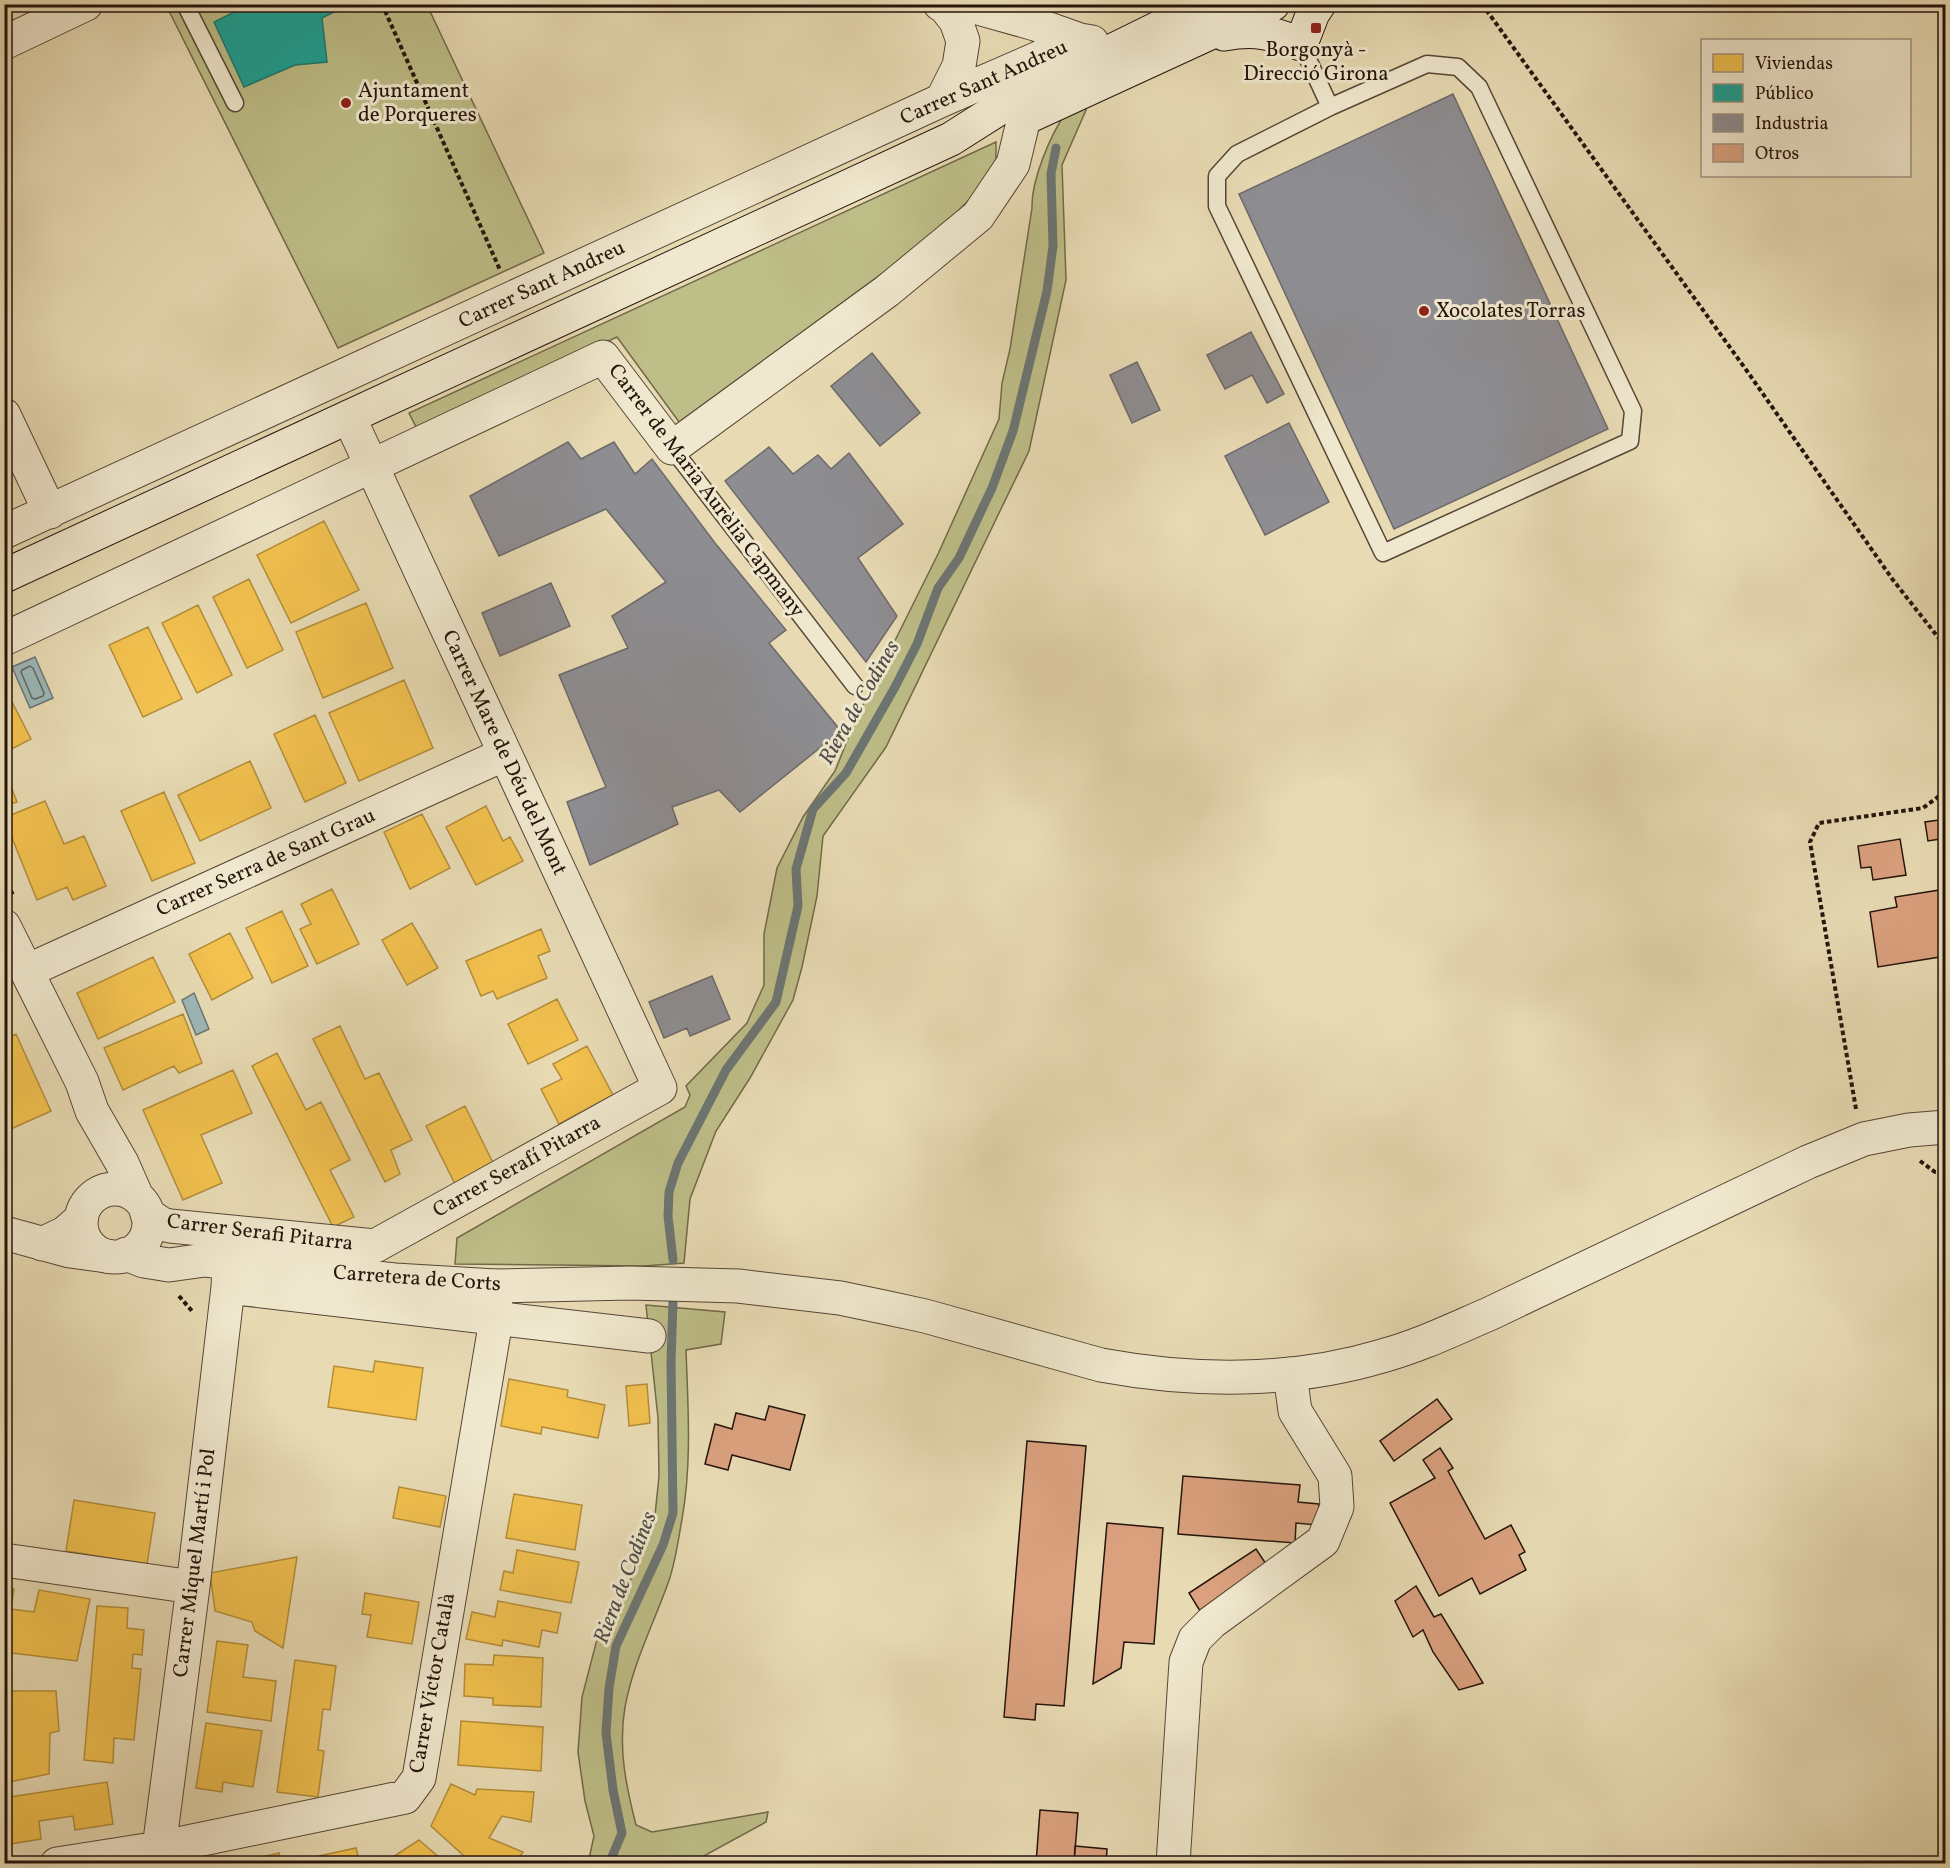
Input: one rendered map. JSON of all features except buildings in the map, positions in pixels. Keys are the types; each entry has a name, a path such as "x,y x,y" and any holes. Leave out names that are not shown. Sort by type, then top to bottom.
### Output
{"street":[{"path":"4,44 86,4"},
{"path":"940,4 956,21 963,41 959,66 942,100"},
{"path":"964,4 1035,24 1080,40 1124,45 1170,36 1247,4"},
{"path":"4,576 951,139 1014,99 1207,4"},
{"path":"1301,44 1319,4"},
{"path":"951,139 1024,118 1279,6 1301,44"},
{"path":"1202,38 1245,30 1272,33 1301,44"},
{"name":"Carrer Sant Andreu","path":"4,532 942,100 1080,40"},
{"path":"672,448 887,291 978,216 1013,164 1024,118"},
{"name":"Carrer de Maria Aurèlia Capmany","path":"371,466 603,357 672,448"},
{"path":"4,415 50,512"},
{"name":"Carrer Mare de Déu del Mont","path":"349,417 660,1088"},
{"path":"4,639 371,466"},
{"name":"Carrer Serra de Sant Grau","path":"27,971 505,754"},
{"path":"4,926 82,1082 92,1111 122,1163 144,1212 144,1240 133,1251 117,1255 96,1251 87,1242 82,1232 95,1159 92,1111"},
{"name":"Carrer Serafí Pitarra","path":"375,1246 660,1088"},
{"name":"Carretera de Corts","path":"4,1233 87,1254 117,1255 169,1265 221,1270 495,1286 630,1283 738,1286 840,1298 879,1306 925,1316 1092,1363 1131,1371 1201,1377 1290,1374 1383,1356 1439,1335 1489,1314 1808,1162 1864,1139 1883,1134 1946,1127"},
{"path":"42,1244 64,1233 100,1192 113,1189 126,1191 144,1212"},
{"name":"Carretera de Corts","path":"144,1212 170,1243 221,1270 496,1320 649,1336"},
{"name":"Carrer Serafi Pitarra","path":"144,1212 162,1224 170,1226 375,1246"},
{"name":"Carrer Miquel Martí i Pol","path":"158,1856 193,1587 221,1270"},
{"name":"Carrer Victor Català","path":"57,1863 158,1856 405,1797 419,1778 496,1320 495,1286"},
{"path":"1173,1863 1186,1662 1195,1639 1212,1622 1323,1541 1337,1507 1335,1476 1295,1412 1290,1374"},
{"path":"4,1560 193,1587"}],"lane":[{"path":"186,4 236,103"},
{"path":"1301,44 1330,107"},
{"path":"1427,64 1458,67 1479,87 1633,411 1630,441 1383,553 1217,206 1217,176 1237,154 1330,107 1427,64"},
{"name":"Carrer de Maria Aurèlia Capmany","path":"672,448 855,686"}],"path":[{"path":"382,4 513,298"},
{"path":"1482,4 1747,371 1893,580 1941,641 1946,677"},
{"path":"1883,1134 1858,1120 1810,842 1819,823 1923,808 1946,791"},
{"path":"169,1265 167,1282 198,1318"}],"green space":[{"path":"166,5 427,5 544,253 338,348"},
{"path":"1086,95 1086,110 1062,165 1066,280 1029,451 886,747 823,836 817,896 793,1000 750,1078 716,1131 690,1199 684,1263 644,1266 455,1264 457,1238 685,1107 690,1095 686,1086 747,1023 764,985 764,934 777,868 803,817 835,771 855,721 938,554 999,419 1002,383 1010,349 1038,172 1059,123 1069,109"},
{"path":"996,142 996,161 977,192 931,238 679,422 617,337 417,429 409,413"},
{"path":"646,1305 725,1312 721,1344 686,1350 688,1456 682,1519 672,1570 628,1691 623,1722 624,1767 632,1810 636,1825 652,1832 768,1812 766,1822 691,1863 585,1864 589,1859 594,1836 585,1801 578,1752 582,1697 596,1643 635,1571 654,1525 659,1476 658,1418"}],"water":[{"path":"35,657 53,698 30,708 12,667"},
{"path":"194,993 209,1029 196,1035 182,1000"}],"waterway":[{"name":"Riera de Codines","path":"673,1260 668,1216 669,1192 678,1163 726,1070 776,1002 798,906 796,869 813,809 846,773 895,687 917,644 938,588 959,558 992,488 1013,431 1047,291 1053,246 1051,174 1056,148"},
{"name":"Riera de Codines","path":"609,1864 622,1833 613,1790 606,1733 609,1688 616,1646 663,1545 673,1513 671,1362 673,1301"}],"place":[{"name":"Borgonyà - Direcció Girona","path":"1316,28"},
{"name":"Ajuntament de Porqueres","path":"346,103"},
{"name":"Xocolates Torras","path":"1424,311"}]}
